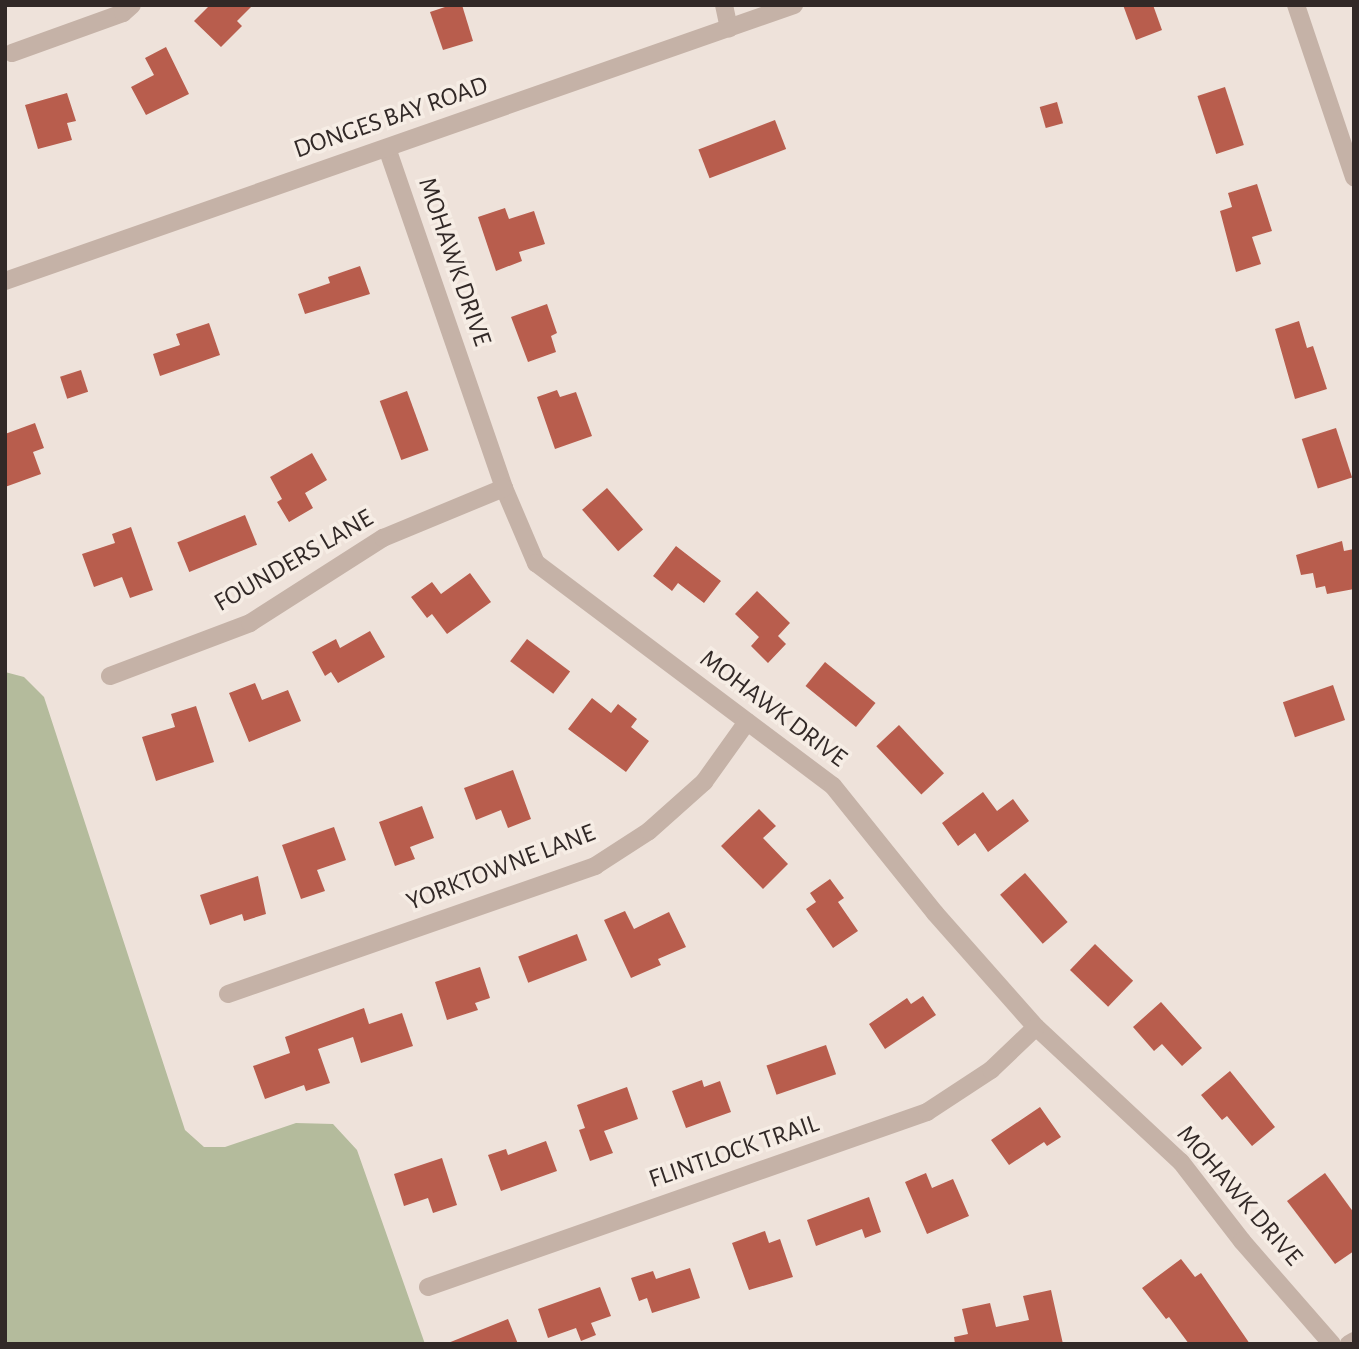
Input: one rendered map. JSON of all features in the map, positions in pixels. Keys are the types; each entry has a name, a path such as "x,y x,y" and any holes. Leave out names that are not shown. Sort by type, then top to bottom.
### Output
{"street":[{"path":"12,53 123,13 132,5"},
{"path":"724,5 729,28"},
{"name":"DONGES BAY ROAD","path":"5,281 794,5"},
{"path":"1296,5 1354,177"},
{"name":"MOHAWK DRIVE","path":"387,148 504,488 536,564 833,786 935,913 1036,1027 1181,1162 1242,1241 1332,1344"},
{"name":"FOUNDERS LANE","path":"110,676 250,623 383,538 504,488"},
{"name":"YORKTOWNE LANE","path":"228,994 595,866 649,831 704,782 747,722"},
{"name":"FLINTLOCK TRAIL","path":"428,1287 928,1112 991,1070 1036,1027"},
{"path":"1349,1344 1354,1341"}],"green space":[{"path":"5,672 24,677 44,697 185,1130 204,1147 225,1147 296,1123 333,1124 357,1150 425,1344 5,1344"}],"building":[{"path":"210,5 253,5 237,21 242,26 221,47 194,21"},
{"path":"451,5 462,5 473,41 443,50 430,12"},
{"path":"1123,5 1153,5 1162,30 1136,40"},
{"path":"166,47 189,94 146,115 131,87 154,75 145,58"},
{"path":"1225,87 1244,145 1216,154 1197,96"},
{"path":"67,93 76,121 67,123 72,140 38,149 25,105"},
{"path":"1057,102 1063,123 1046,128 1040,107"},
{"path":"775,120 786,149 710,178 698,149"},
{"path":"1257,184 1272,231 1252,237 1261,264 1236,272 1220,211 1232,207 1228,193"},
{"path":"505,208 509,219 534,211 545,244 519,252 522,261 496,271 478,217"},
{"path":"360,266 370,294 305,314 298,294 330,283 328,277"},
{"path":"547,304 557,333 551,336 556,352 528,362 511,317"},
{"path":"1299,321 1307,348 1313,346 1327,389 1295,399 1275,329"},
{"path":"209,323 220,355 160,376 153,354 180,345 176,334"},
{"path":"81,370 88,392 67,399 60,377"},
{"path":"557,390 560,397 576,392 592,436 555,449 537,397"},
{"path":"407,391 429,450 401,460 380,401"},
{"path":"35,423 44,448 33,452 41,474 5,487 5,434"},
{"path":"1336,428 1352,477 1318,489 1302,439"},
{"path":"312,453 327,480 305,493 313,508 289,522 277,502 282,499 270,477"},
{"path":"607,488 643,530 618,551 582,510"},
{"path":"245,515 257,545 189,572 177,542"},
{"path":"131,527 153,590 130,598 122,577 94,587 82,554 115,543 112,534"},
{"path":"1342,541 1344,551 1354,549 1354,589 1327,594 1325,586 1316,588 1313,573 1301,575 1296,555"},
{"path":"676,546 721,581 704,603 678,583 672,591 653,576"},
{"path":"470,573 491,602 447,634 432,614 427,618 411,597 432,582 441,594"},
{"path":"757,591 790,623 778,636 786,644 768,663 751,646 759,637 735,614"},
{"path":"370,631 385,657 338,683 331,672 325,676 312,652 336,639 340,648"},
{"path":"527,639 570,671 553,694 510,661"},
{"path":"825,662 876,703 856,727 805,686"},
{"path":"255,683 262,700 288,690 301,721 249,742 229,693"},
{"path":"1333,685 1345,720 1295,737 1283,702"},
{"path":"592,698 611,713 618,704 637,719 631,727 649,741 626,772 568,729"},
{"path":"196,706 214,762 156,781 142,737 175,727 171,714"},
{"path":"899,725 944,773 921,794 876,746"},
{"path":"513,770 531,819 508,828 501,810 476,820 464,788"},
{"path":"983,792 997,811 1013,799 1029,821 988,852 975,833 958,846 942,823"},
{"path":"422,806 434,838 410,847 415,859 395,866 379,822"},
{"path":"759,809 776,826 763,838 788,864 763,889 721,846"},
{"path":"334,827 346,860 317,870 325,891 301,899 282,845"},
{"path":"1025,873 1068,922 1043,944 1000,895"},
{"path":"258,876 266,914 244,921 242,914 210,925 200,895"},
{"path":"830,879 844,898 838,902 858,931 833,948 806,909 816,902 810,893"},
{"path":"625,911 634,929 669,912 686,947 658,959 661,965 631,978 604,920"},
{"path":"577,934 587,960 528,983 518,957"},
{"path":"1095,944 1133,981 1108,1007 1070,970"},
{"path":"480,967 490,998 475,1003 478,1010 447,1020 435,982"},
{"path":"923,996 936,1015 885,1049 869,1024 907,998 911,1004"},
{"path":"1161,1002 1202,1048 1182,1066 1162,1044 1154,1051 1133,1027"},
{"path":"364,1008 369,1024 402,1013 413,1046 361,1063 353,1037 318,1049 330,1083 306,1091 304,1085 265,1099 253,1066 290,1053 285,1037"},
{"path":"826,1045 836,1074 777,1095 766,1066"},
{"path":"1230,1071 1275,1127 1252,1146 1227,1116 1222,1120 1201,1095"},
{"path":"702,1080 704,1087 720,1081 731,1112 686,1128 672,1091"},
{"path":"627,1087 638,1119 604,1131 613,1153 590,1161 579,1130 585,1128 577,1105"},
{"path":"1040,1107 1061,1137 1047,1146 1044,1142 1009,1165 991,1140"},
{"path":"546,1141 557,1171 501,1191 488,1155 506,1149 508,1155"},
{"path":"442,1158 457,1205 433,1213 428,1198 404,1206 394,1174"},
{"path":"926,1173 932,1188 953,1179 969,1216 927,1234 905,1182"},
{"path":"1325,1173 1354,1213 1354,1251 1335,1264 1287,1201"},
{"path":"869,1197 881,1232 865,1238 862,1229 816,1246 807,1220"},
{"path":"765,1231 769,1243 780,1239 793,1277 749,1290 732,1243"},
{"path":"1181,1259 1195,1277 1201,1273 1250,1344 1189,1344 1169,1317 1166,1319 1142,1288"},
{"path":"690,1268 700,1298 652,1313 647,1298 639,1301 631,1278 653,1271 656,1279"},
{"path":"600,1287 611,1316 591,1323 596,1335 581,1341 576,1328 548,1338 538,1309"},
{"path":"1051,1290 1063,1344 955,1344 954,1337 968,1334 962,1309 990,1303 996,1327 1029,1320 1023,1296"},
{"path":"508,1319 518,1344 448,1344 448,1343"}]}
